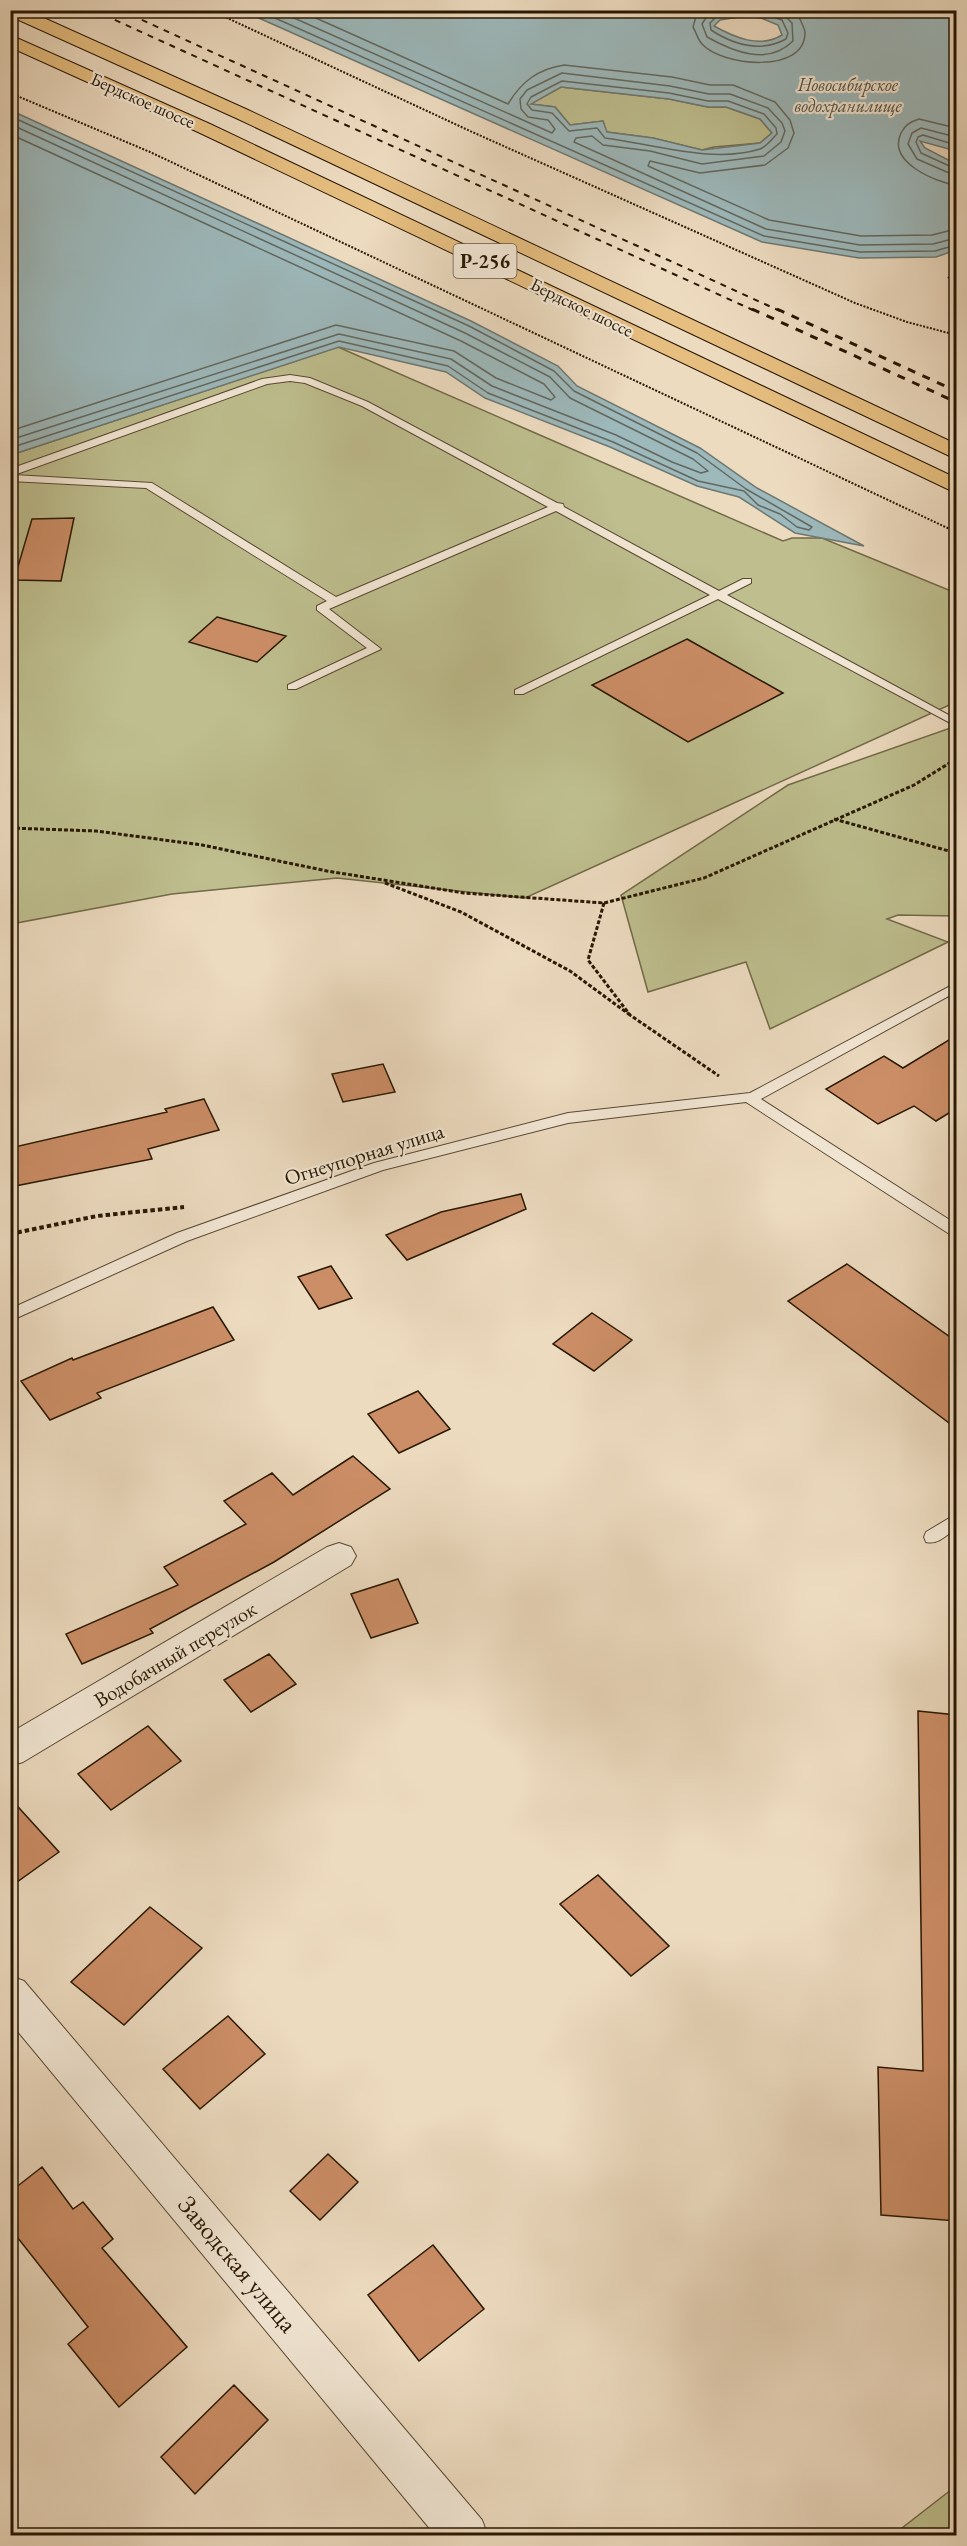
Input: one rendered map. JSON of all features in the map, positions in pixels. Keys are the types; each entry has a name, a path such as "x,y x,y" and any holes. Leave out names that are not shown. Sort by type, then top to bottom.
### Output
{"highway":[{"name":"Бердское шоссе","path":"11,10 252,119 957,452"},
{"name":"Бердское шоссе","path":"10,40 204,128 957,486"}],"street":[{"name":"Водобачный переулок","path":"10,1751 339,1556"},
{"name":"Заводская улица","path":"10,1993 466,2535"}],"lane":[{"path":"10,473 265,381 290,378 307,380 344,394 559,506 957,723"},
{"path":"10,478 148,485 336,602"},
{"path":"292,687 375,649 321,608 559,506"},
{"path":"519,692 747,581"},
{"path":"957,987 750,1098 957,1232"},
{"name":"Огнеупорная улица","path":"10,1316 182,1237 379,1166 568,1118 750,1098"},
{"path":"932,1537 957,1520"}],"path":[{"path":"210,10 470,131 855,303 907,322 957,334"},
{"path":"10,93 150,152 957,532"},
{"path":"948,277 957,285"},
{"path":"10,828 96,831 202,844 376,879 464,893 604,903 704,878 914,785 957,759"},
{"path":"833,819 957,853"},
{"path":"376,879 461,912 570,971 750,1098"},
{"path":"604,903 588,960 630,1015"},
{"path":"10,1234 59,1222 160,1208 193,1207"}],"green space":[{"path":"561,87 669,99 708,107 726,107 760,119 772,133 760,143 702,150 653,138 606,132 603,121 570,125 555,107 530,104"},
{"path":"338,347 783,541 792,538 822,538 956,593 956,702 525,898 337,878 172,894 11,924 11,455"},
{"path":"956,726 956,916 898,915 887,919 948,942 770,1029 746,962 648,992 621,895 788,785"},
{"path":"956,2486 956,2535 893,2535"}],"water":[{"name":"Новосибирское водохранилище","path":"243,11 956,11 956,151 920,141 925,148 956,164 956,250 936,257 859,258 762,242","holes":["745,16 761,18 778,25 782,35 765,41 747,40 714,26 720,20","561,87 669,99 708,107 726,107 760,119 772,133 760,143 702,150 653,138 607,132 603,121 570,125 555,107 531,104"]},
{"path":"10,110 471,321 558,366 577,386 700,448 757,488 864,546 795,533 739,497 697,486 610,447 485,398 446,372 339,347 11,455"}],"building":[{"path":"74,518 61,581 14,580 32,519"},
{"path":"217,617 286,636 257,662 189,642"},
{"path":"687,639 783,693 688,742 592,685"},
{"path":"957,1035 957,1108 936,1121 914,1106 878,1124 826,1089 884,1056 903,1068"},
{"path":"383,1064 395,1092 343,1102 332,1074"},
{"path":"204,1099 219,1130 148,1149 152,1159 10,1187 10,1148 167,1112 165,1109"},
{"path":"521,1194 526,1209 407,1260 386,1235 441,1212"},
{"path":"847,1264 957,1342 957,1429 788,1301"},
{"path":"331,1266 352,1298 319,1309 298,1277"},
{"path":"213,1307 234,1340 97,1393 101,1398 50,1420 21,1381 72,1358 73,1360"},
{"path":"592,1313 632,1340 594,1371 553,1344"},
{"path":"418,1391 450,1429 399,1453 368,1414"},
{"path":"353,1456 390,1489 274,1562 150,1629 153,1633 82,1664 66,1634 178,1585 164,1567 246,1524 224,1501 272,1473 293,1495"},
{"path":"398,1579 418,1623 371,1638 351,1594"},
{"path":"269,1654 296,1684 251,1712 224,1680"},
{"path":"918,1711 957,1715 957,2221 881,2215 878,2067 923,2071"},
{"path":"148,1726 181,1761 111,1810 78,1774"},
{"path":"10,1798 59,1852 10,1887"},
{"path":"598,1875 669,1946 631,1976 560,1904"},
{"path":"150,1907 202,1948 124,2025 71,1982"},
{"path":"228,2016 265,2054 200,2109 163,2069"},
{"path":"328,2154 358,2182 320,2220 290,2191"},
{"path":"42,2167 73,2209 83,2202 113,2239 102,2248 187,2347 119,2407 68,2344 88,2327 10,2228 10,2192"},
{"path":"433,2245 484,2309 419,2361 368,2295"},
{"path":"234,2385 268,2420 195,2494 161,2457"}],"railway":[{"path":"93,10 755,311"},
{"path":"120,10 780,311"},
{"path":"752,309 956,402"},
{"path":"777,309 956,391"}]}
